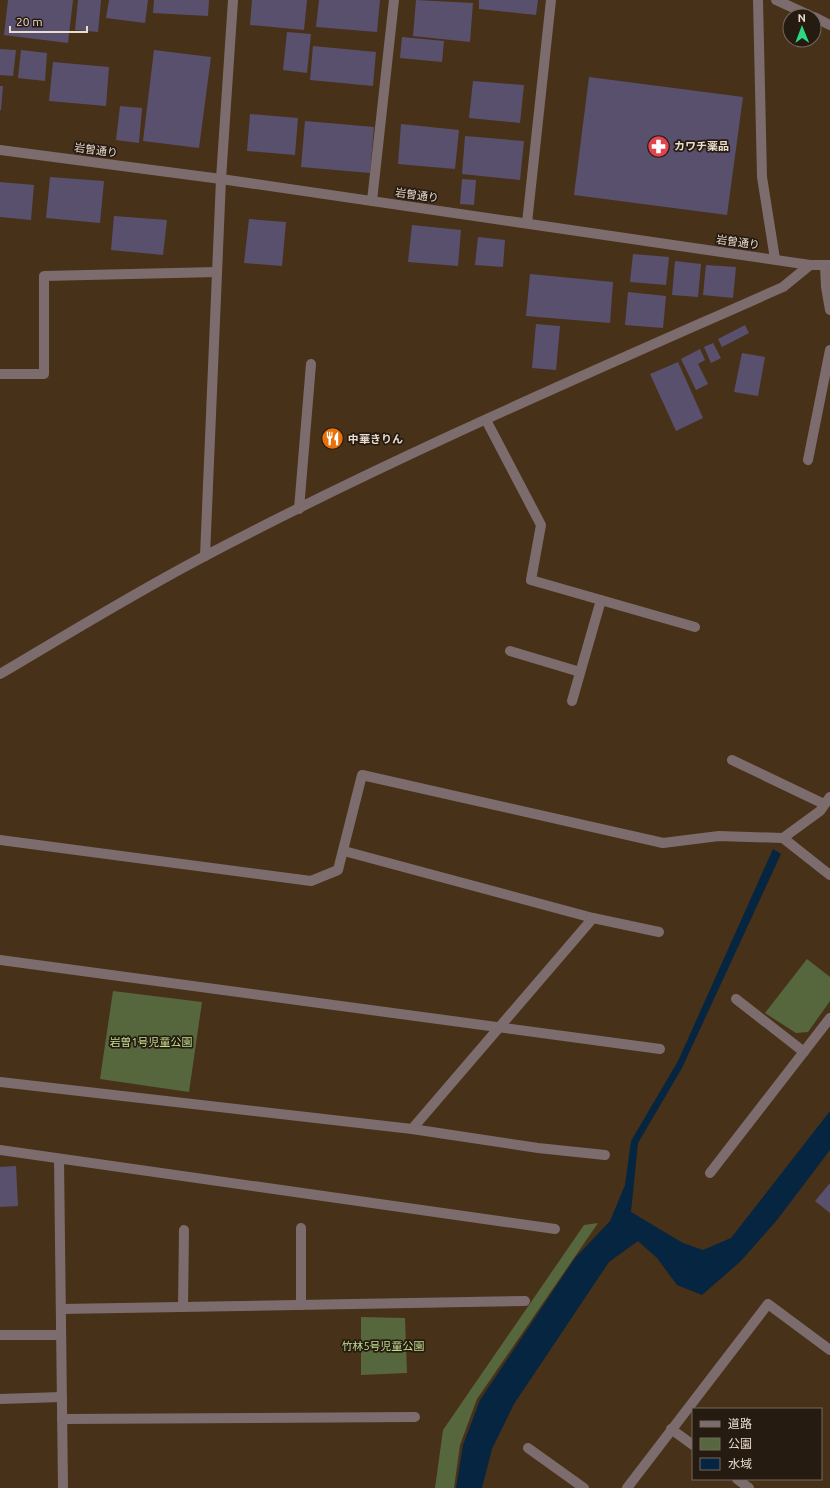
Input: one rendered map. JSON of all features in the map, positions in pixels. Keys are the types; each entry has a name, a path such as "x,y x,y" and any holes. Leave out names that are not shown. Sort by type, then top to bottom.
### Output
{"street":[{"path":"204,556 221,179 233,0"},
{"path":"372,201 394,0"},
{"path":"527,223 551,0"},
{"path":"758,0 762,177 775,259"},
{"path":"776,0 794,8"},
{"name":"岩曽通り","path":"0,150 221,179 810,265 827,266"},
{"path":"0,674 204,556 486,420 783,287 810,265"},
{"path":"827,266 826,287 830,310"},
{"path":"0,374 44,374 44,276 217,272"},
{"path":"808,460 830,350"},
{"path":"299,509 311,364"},
{"path":"486,420 541,525 531,580 695,627"},
{"path":"572,701 601,600"},
{"path":"510,651 580,672"},
{"path":"732,760 827,801 820,811 783,838"},
{"path":"0,840 311,881 338,870 362,775 663,843 719,836 783,838 830,875"},
{"path":"344,851 593,918 660,932"},
{"path":"412,1128 593,918"},
{"path":"0,960 660,1049"},
{"path":"736,999 804,1052"},
{"path":"710,1173 830,1018"},
{"path":"0,1082 412,1128 538,1148 605,1155"},
{"path":"0,1150 555,1229"},
{"path":"59,1159 63,1488"},
{"path":"300,1228 301,1305"},
{"path":"183,1307 184,1230"},
{"path":"61,1309 525,1301"},
{"path":"627,1488 768,1304 830,1350"},
{"path":"0,1336 61,1335"},
{"path":"0,1398 62,1397"},
{"path":"62,1419 415,1417"},
{"path":"671,1429 692,1445"},
{"path":"528,1448 584,1488"},
{"path":"738,1480 749,1488"}],"green space":[{"path":"807,959 830,977 830,1001 808,1032 796,1033 765,1013"},
{"name":"岩曽1号児童公園","path":"113,991 202,1002 189,1092 100,1079"},
{"path":"598,1223 477,1399 460,1445 454,1488 435,1488 443,1430 584,1225"},
{"name":"竹林5号児童公園","path":"361,1317 405,1318 407,1373 361,1375"}],"water":[{"path":"773,849 781,854 682,1068 638,1143 631,1212 683,1243 703,1250 731,1238 830,1111 830,1150 777,1220 741,1261 702,1295 677,1285 657,1258 638,1241 609,1262 514,1404 492,1449 482,1488 456,1488 463,1445 480,1400 575,1258 610,1221 625,1185 631,1141 678,1061"}],"building":[{"path":"8,0 73,0 68,43 4,35"},
{"path":"78,0 101,0 98,32 75,30"},
{"path":"109,0 148,0 145,23 106,18"},
{"path":"154,0 209,0 208,16 153,13"},
{"path":"252,0 307,0 304,30 250,25"},
{"path":"319,0 380,0 377,32 316,27"},
{"path":"416,0 473,3 470,42 413,36"},
{"path":"479,0 538,0 536,15 479,9"},
{"path":"287,32 311,34 307,73 283,70"},
{"path":"402,37 444,41 442,62 400,58"},
{"path":"313,46 376,52 373,86 310,80"},
{"path":"0,49 16,50 13,76 0,75"},
{"path":"21,50 47,53 45,81 18,78"},
{"path":"154,50 211,57 199,148 143,141"},
{"path":"53,62 109,67 106,106 49,101"},
{"name":"カワチ薬品","path":"589,77 743,97 727,215 574,195"},
{"path":"473,81 524,85 520,123 469,118"},
{"path":"0,86 3,86 1,110 0,110"},
{"path":"120,106 142,108 139,143 116,140"},
{"path":"250,114 298,118 295,155 247,151"},
{"path":"305,121 374,127 370,173 301,167"},
{"path":"401,124 459,130 455,169 398,164"},
{"path":"465,136 524,141 520,180 462,174"},
{"path":"50,177 104,181 100,223 46,218"},
{"path":"462,179 476,180 474,205 460,204"},
{"path":"0,182 34,185 31,220 0,217"},
{"path":"114,216 167,220 163,255 111,250"},
{"path":"249,219 286,222 282,266 244,263"},
{"path":"412,225 461,230 458,266 408,262"},
{"path":"478,237 505,240 503,267 475,265"},
{"path":"633,254 669,257 666,285 630,282"},
{"path":"675,261 701,264 698,297 672,295"},
{"path":"706,265 736,267 733,298 703,295"},
{"path":"530,274 613,282 610,323 526,316"},
{"path":"628,292 666,296 663,328 625,325"},
{"path":"536,324 560,326 556,370 532,368"},
{"path":"745,325 749,333 722,347 718,339"},
{"path":"713,343 721,358 711,363 704,347"},
{"path":"700,349 705,360 698,364 708,384 696,390 681,359"},
{"path":"742,353 765,357 758,396 734,392"},
{"path":"678,362 703,418 676,431 650,374"},
{"path":"16,1166 18,1206 0,1207 0,1167"},
{"path":"830,1183 830,1213 815,1201"}],"place":[{"name":"カワチ薬品","path":"658,146"},
{"name":"中華きりん","path":"333,439"}]}
